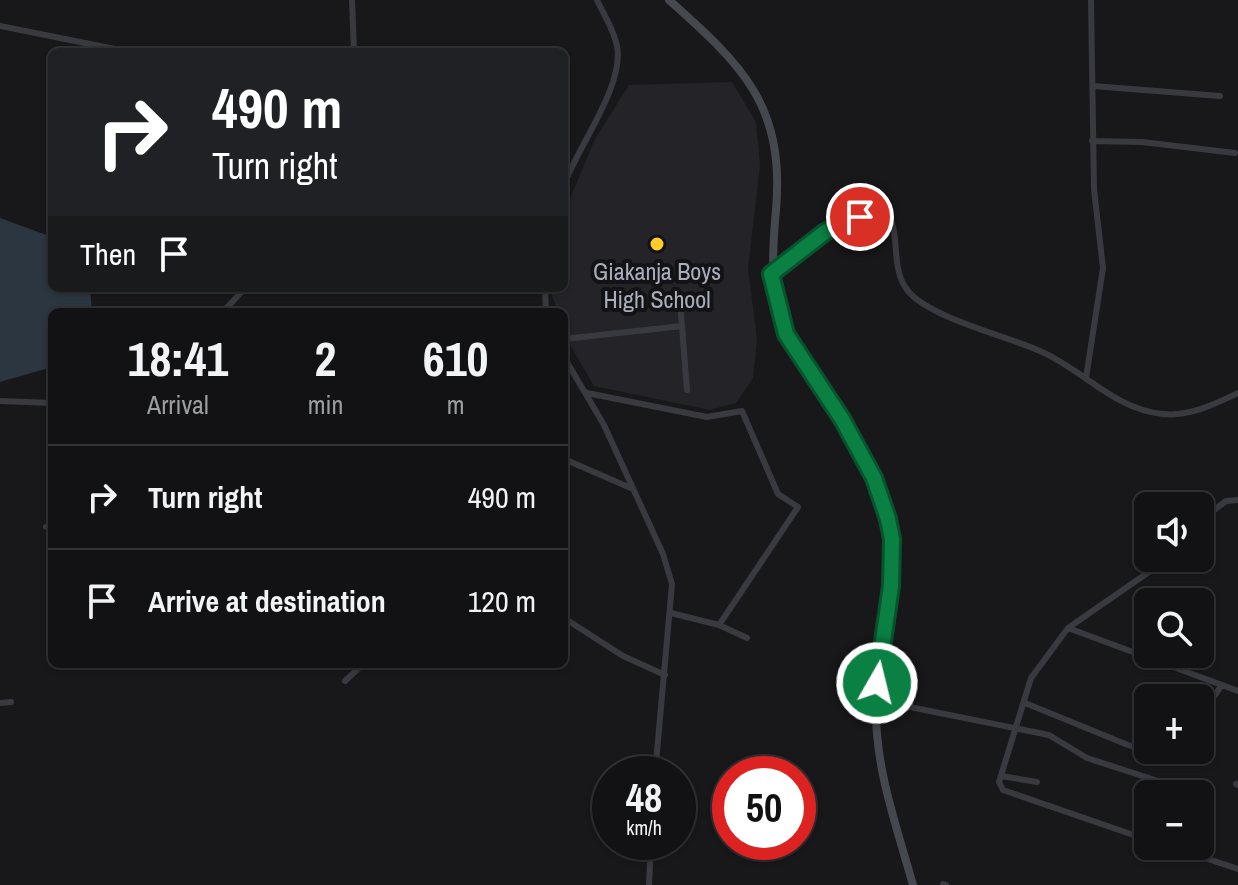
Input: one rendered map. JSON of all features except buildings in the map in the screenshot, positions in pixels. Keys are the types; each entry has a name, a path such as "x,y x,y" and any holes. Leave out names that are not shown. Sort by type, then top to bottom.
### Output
{"main road":[{"path":"669,0 727,54 753,87 771,124 778,167 771,274 786,334 842,419 874,478 888,519 892,539 891,586 878,674 879,758 913,885"}],"street":[{"path":"352,0 354,48"},
{"path":"568,177 606,97 616,66 616,42 597,0"},
{"path":"1086,378 1103,268 1092,141 1091,0"},
{"path":"0,26 110,48"},
{"path":"1093,86 1220,96"},
{"path":"1092,141 1142,142 1235,153"},
{"path":"771,274 825,232 877,210 886,211 891,220 898,271 910,293 966,323 1043,352 1122,403 1166,415 1191,413 1238,393"},
{"path":"227,308 241,292"},
{"path":"680,301 687,390"},
{"path":"568,339 682,326"},
{"path":"568,363 587,393 668,567 671,613 657,756"},
{"path":"587,393 707,417 730,415 740,410 778,494 798,507 719,625"},
{"path":"0,401 48,403"},
{"path":"568,461 633,489"},
{"path":"1214,510 1226,501 1238,500"},
{"path":"1134,835 1003,790 999,785 1034,671 1068,628 1149,572"},
{"path":"671,613 719,625 747,638"},
{"path":"568,621 623,656 665,675"},
{"path":"1068,628 1238,691"},
{"path":"345,681 359,668"},
{"path":"878,674 893,679 892,700 895,704 1049,735 1087,758 1155,780"},
{"path":"1214,696 1222,685"},
{"path":"0,703 11,702"},
{"path":"1025,703 1134,747"},
{"path":"1001,776 1037,782"},
{"path":"649,885 650,860"},
{"path":"1211,860 1238,869"}],"shaded area":[{"name":"Giakanja Boys High School","path":"732,82 756,122 760,165 748,269 757,340 753,378 736,403 710,410 594,386 569,343 568,308 557,308 551,293 568,292 568,203 595,139 629,85"},
{"path":"0,218 48,236 48,292 90,292 92,308 48,308 48,368 0,382"}],"place":[{"name":"Giakanja Boys High School","path":"657,244"}],"route":[{"path":"860,217 825,232 771,274 786,334 842,419 874,478 888,519 893,559 877,683"}]}
